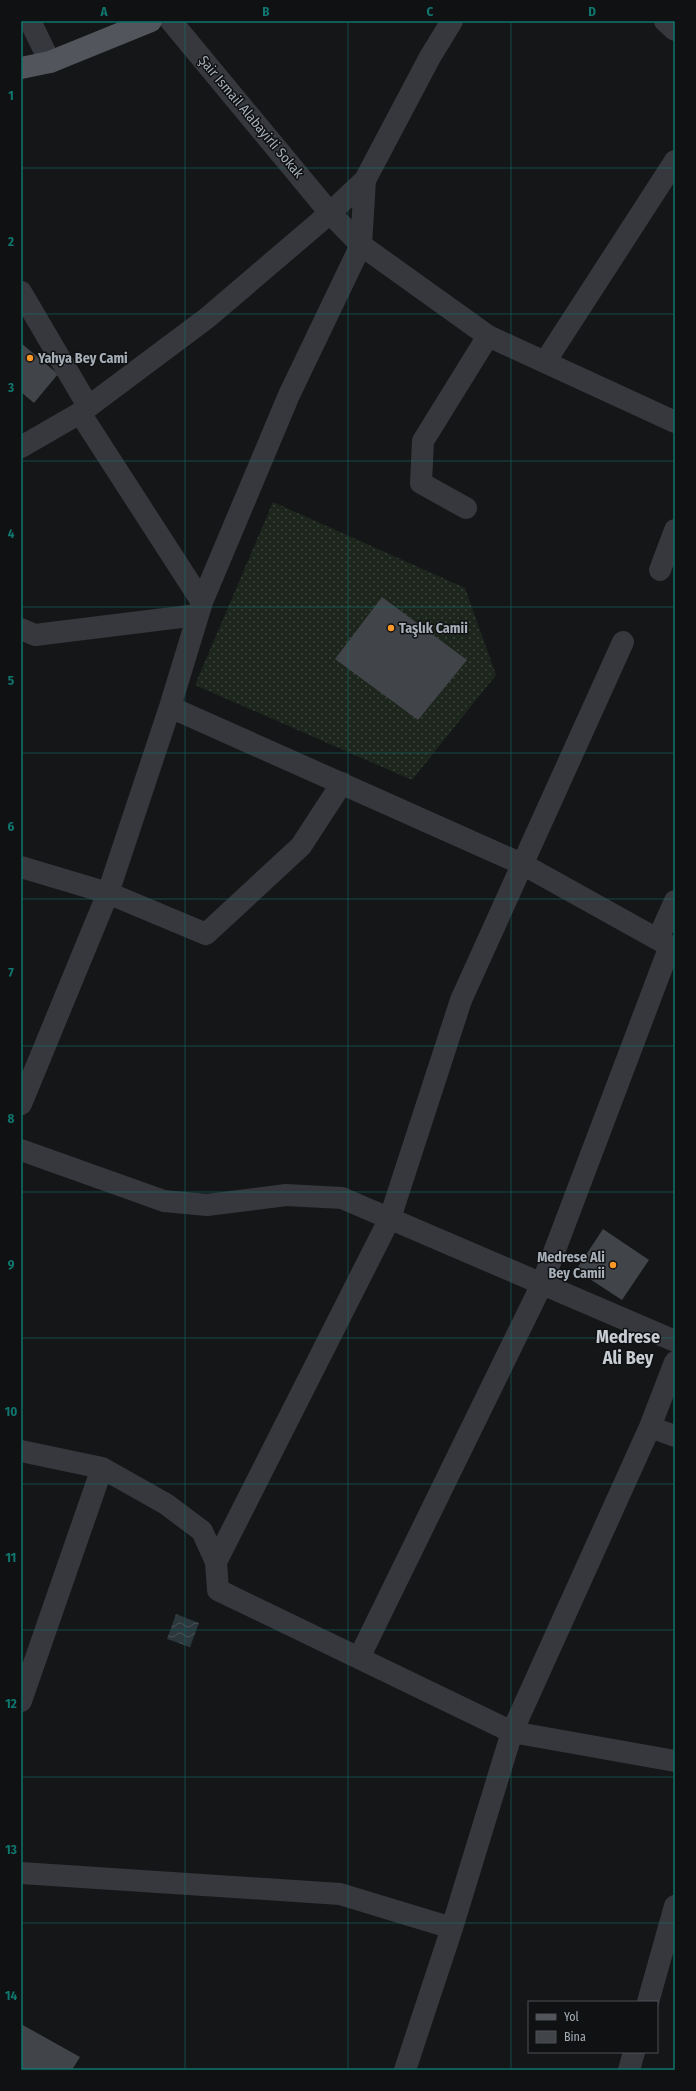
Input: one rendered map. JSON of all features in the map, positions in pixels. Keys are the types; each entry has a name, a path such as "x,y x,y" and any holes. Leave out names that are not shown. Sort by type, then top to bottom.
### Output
{"main road":[{"path":"21,68 50,62 151,21"},
{"path":"21,81 50,62"}],"street":[{"path":"30,21 50,62"},
{"name":"Şair Ismail Alabayirli Sokak","path":"171,21 330,213 361,244 488,336 675,422"},
{"path":"21,447 84,410 207,318 330,213 365,180 430,57 452,21"},
{"path":"665,21 675,30"},
{"path":"545,362 675,161"},
{"path":"22,1101 108,893 170,707 200,608 289,395 361,244 365,180"},
{"path":"21,292 84,410 200,608"},
{"path":"466,508 421,483 423,441 488,336"},
{"path":"660,570 675,530"},
{"path":"21,629 35,635 200,608"},
{"path":"216,1562 390,1218 461,1000 524,866 624,642"},
{"path":"170,707 524,866 668,945"},
{"path":"21,867 108,893 206,934 301,846 342,783"},
{"path":"359,1658 542,1284 668,945 675,901"},
{"path":"21,1150 164,1201 207,1205 286,1195 342,1198 675,1341"},
{"path":"406,2070 452,1928 512,1732 650,1427 675,1362"},
{"path":"650,1427 675,1436"},
{"path":"21,1451 102,1468 166,1504 202,1531 216,1562 218,1590 512,1732 675,1761"},
{"path":"21,1701 102,1468"},
{"path":"21,1873 340,1894 452,1928"},
{"path":"648,2001 675,1906"},
{"path":"629,2070 634,2053"}],"shaded area":[{"path":"273,502 465,588 496,675 412,780 195,685"}],"water":[{"path":"176,1614 199,1623 190,1647 167,1639"}],"building":[{"name":"Yahya Bey Cami","path":"21,343 58,374 34,403 21,392"},
{"name":"Taşlık Camii","path":"382,597 467,660 418,720 335,659"},
{"name":"Medrese Ali Bey Camii","path":"603,1229 649,1260 622,1300 576,1270"},
{"path":"21,2024 80,2057 72,2070 21,2070"}],"place":[{"name":"Yahya Bey Cami","path":"30,358"},
{"name":"Taşlık Camii","path":"391,628"},
{"name":"Medrese Ali Bey Camii","path":"613,1265"}],"district":[{"name":"Medrese Ali Bey","path":"628,1347"}]}
